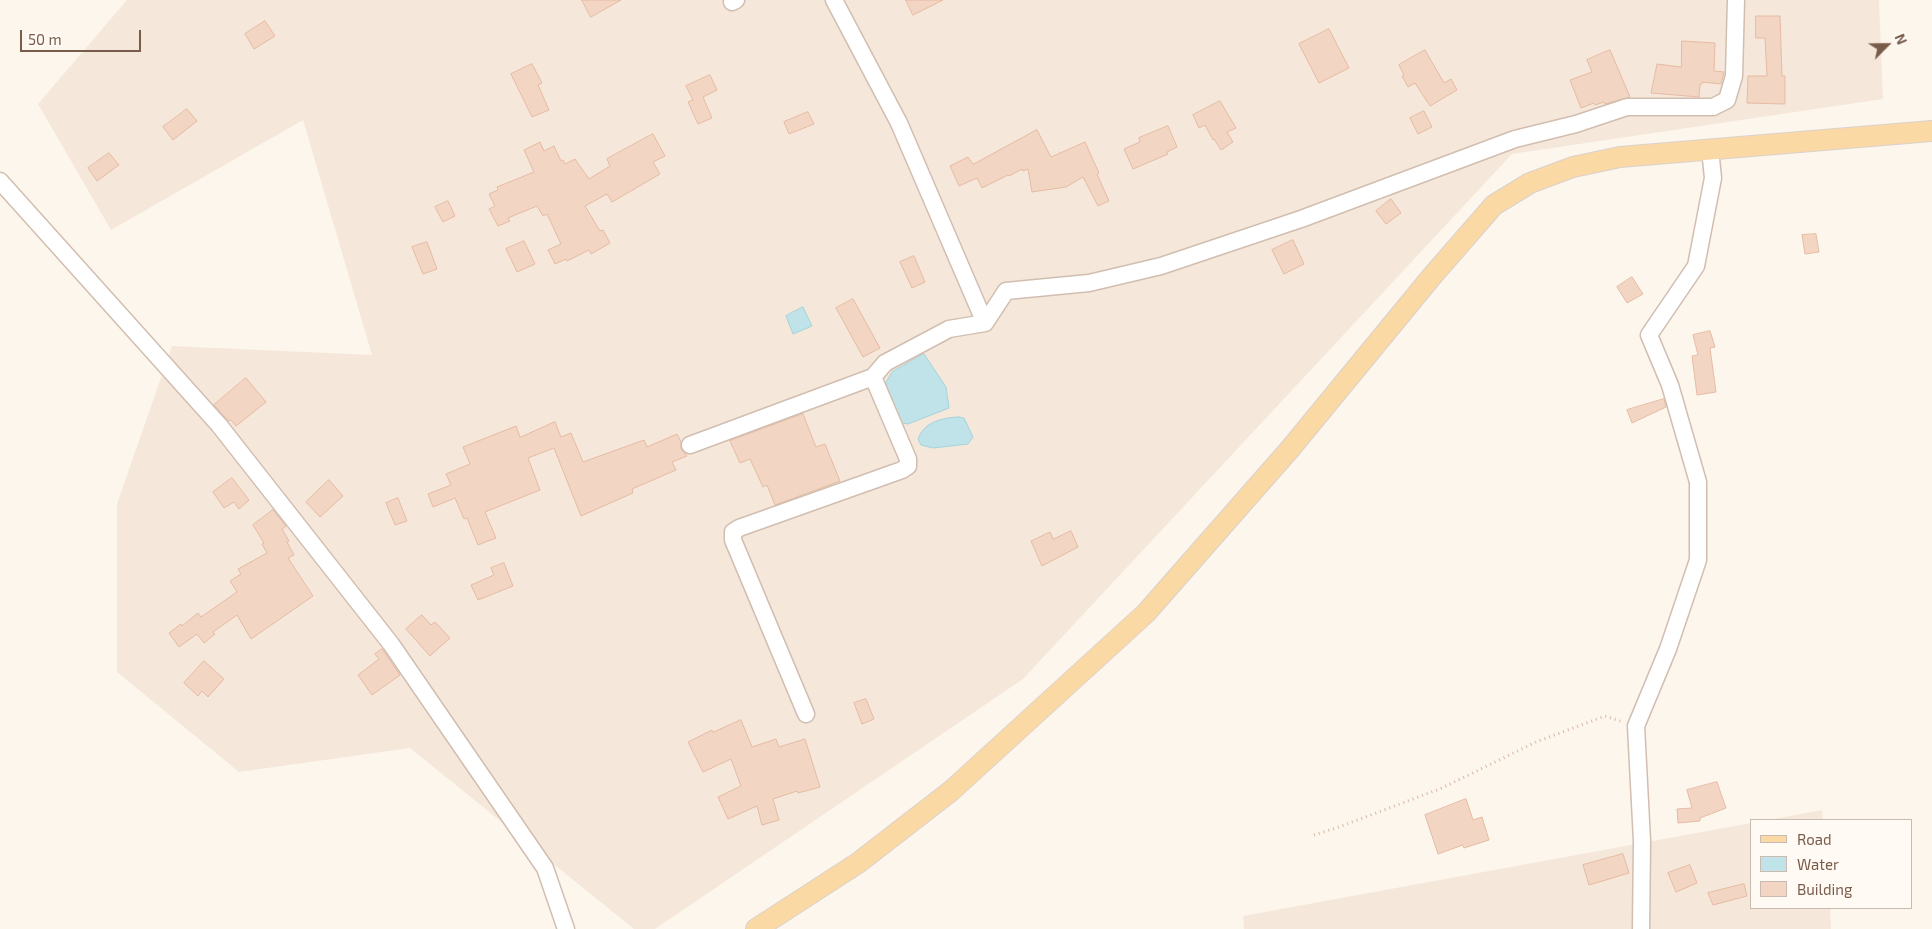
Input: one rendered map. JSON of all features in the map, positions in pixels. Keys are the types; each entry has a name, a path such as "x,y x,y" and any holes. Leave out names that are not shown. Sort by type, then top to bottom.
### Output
{"main road":[{"path":"756,929 858,864 951,791 1146,613 1290,449 1433,275 1494,205 1530,183 1573,167 1620,157 1932,131"}],"street":[{"path":"834,0 900,123 985,323"},
{"path":"690,445 874,377 885,363 949,329 985,323 1006,291 1089,282 1161,266 1301,219 1515,140 1576,124 1627,107 1713,107 1727,100 1734,76 1736,0"},
{"path":"1641,929 1642,841 1636,726 1668,650 1698,560 1698,482 1670,385 1649,335 1696,266 1713,178 1710,149"},
{"path":"0,181 220,425 391,644 546,868 566,929"},
{"path":"806,714 733,540 733,532 739,528 902,470 908,466 908,459 874,377"}],"path":[{"path":"1314,835 1442,788 1536,742 1605,716 1636,726"}],"shaded area":[{"path":"127,0 1879,0 1883,99 1512,154 1023,679 655,929 634,929 410,748 239,772 117,672 117,504 172,346 372,355 303,120 111,230 38,104"},
{"path":"1822,810 1823,819 1773,819"},
{"path":"1750,823 1750,909 1830,909 1831,929 1244,929 1243,916"}],"water":[{"path":"803,307 812,326 793,334 786,316"},
{"path":"924,354 946,387 949,408 908,424 902,423 884,386 892,372"},
{"path":"946,418 964,418 973,437 968,444 933,448 921,445 918,439 929,425"}],"building":[{"path":"582,0 621,0 591,17"},
{"path":"906,0 943,0 913,15"},
{"path":"1756,16 1780,16 1782,76 1785,76 1785,104 1747,103 1748,76 1767,76 1765,38 1756,38"},
{"path":"265,21 275,36 254,49 245,34"},
{"path":"1329,29 1349,68 1319,83 1299,44"},
{"path":"1682,41 1715,43 1714,71 1724,72 1721,84 1702,82 1700,84 1699,97 1651,93 1657,64 1681,67"},
{"path":"1425,50 1444,83 1451,79 1457,90 1430,106 1415,83 1408,87 1399,65"},
{"path":"1610,50 1630,97 1605,104 1604,102 1595,105 1594,103 1581,108 1570,80 1592,72 1587,60"},
{"path":"532,64 542,83 538,85 549,110 532,117 511,74"},
{"path":"710,75 717,90 703,97 712,118 698,124 688,102 693,100 686,86"},
{"path":"1220,101 1236,128 1227,132 1233,142 1221,150 1205,125 1199,128 1193,115"},
{"path":"187,109 197,121 173,140 163,127"},
{"path":"1424,111 1432,127 1418,134 1410,118"},
{"path":"808,112 814,124 789,134 784,122"},
{"path":"1168,126 1177,147 1167,152 1168,154 1133,169 1124,149 1140,142 1139,138"},
{"path":"1037,130 1051,157 1085,142 1109,201 1098,206 1083,177 1066,187 1032,192 1028,169 1023,171 1022,169 982,188 977,178 959,186 950,166 968,157 973,164"},
{"path":"653,134 665,156 653,162 660,174 612,202 607,194 585,206 600,231 603,230 610,243 591,254 589,250 567,261 566,259 555,264 548,250 561,244 547,214 543,216 537,206 508,218 510,221 498,226 489,209 495,206 489,194 498,190 497,187 534,172 524,150 540,142 544,151 554,146 561,161 563,160 565,164 575,159 589,179 610,166 607,159"},
{"path":"109,153 119,165 97,181 88,168"},
{"path":"1391,199 1401,213 1386,224 1376,211"},
{"path":"448,201 455,216 443,222 435,207"},
{"path":"1816,234 1819,252 1805,254 1802,235"},
{"path":"1293,240 1304,264 1284,274 1272,250"},
{"path":"524,241 535,264 517,272 506,249"},
{"path":"427,242 437,269 423,274 412,247"},
{"path":"914,256 925,282 912,288 900,262"},
{"path":"1632,277 1643,294 1627,303 1617,287"},
{"path":"853,299 880,348 863,357 836,308"},
{"path":"1710,331 1715,347 1710,348 1716,392 1697,395 1692,356 1698,355 1693,335"},
{"path":"246,378 266,402 236,426 214,405"},
{"path":"1664,399 1666,407 1632,423 1627,410"},
{"path":"803,414 816,447 825,444 840,481 775,505 767,485 763,487 750,459 740,463 730,441"},
{"path":"555,422 561,437 571,433 583,462 644,440 647,447 677,434 681,442 681,449 687,456 672,462 676,470 632,489 633,493 581,516 554,448 528,458 540,490 485,512 496,538 478,545 467,518 464,519 455,498 433,507 428,494 451,485 446,474 470,464 463,447 516,426 520,437"},
{"path":"232,478 249,500 239,509 234,502 224,508 213,492"},
{"path":"329,480 343,496 320,517 306,502"},
{"path":"398,498 407,521 395,525 386,503"},
{"path":"273,510 286,526 282,529 294,555 288,558 313,596 251,639 237,615 213,632 215,634 204,643 197,634 179,647 169,633 181,624 182,626 198,613 201,617 237,592 230,581 241,574 238,569 267,553 262,544 264,543 253,525"},
{"path":"1071,531 1078,547 1042,566 1031,541 1050,532 1053,539"},
{"path":"504,563 513,586 478,600 471,585 494,575 491,568"},
{"path":"422,615 431,625 435,622 450,638 430,656 406,629"},
{"path":"382,649 400,675 372,695 358,675 379,659 375,654"},
{"path":"204,661 224,679 208,697 202,691 198,696 184,683"},
{"path":"866,699 874,719 862,724 854,703"},
{"path":"741,720 752,747 776,739 779,747 805,739 820,787 798,793 797,791 773,799 779,820 762,825 757,806 728,819 718,797 741,786 731,759 703,772 688,742 712,730 713,732"},
{"path":"1717,782 1726,808 1700,818 1700,821 1678,823 1677,809 1692,808 1687,790"},
{"path":"1466,799 1473,820 1482,817 1489,840 1464,848 1463,845 1438,854 1425,815"},
{"path":"1623,854 1629,873 1589,885 1583,865"},
{"path":"1690,865 1697,883 1676,892 1668,873"},
{"path":"1744,884 1747,896 1713,905 1708,893"}]}
